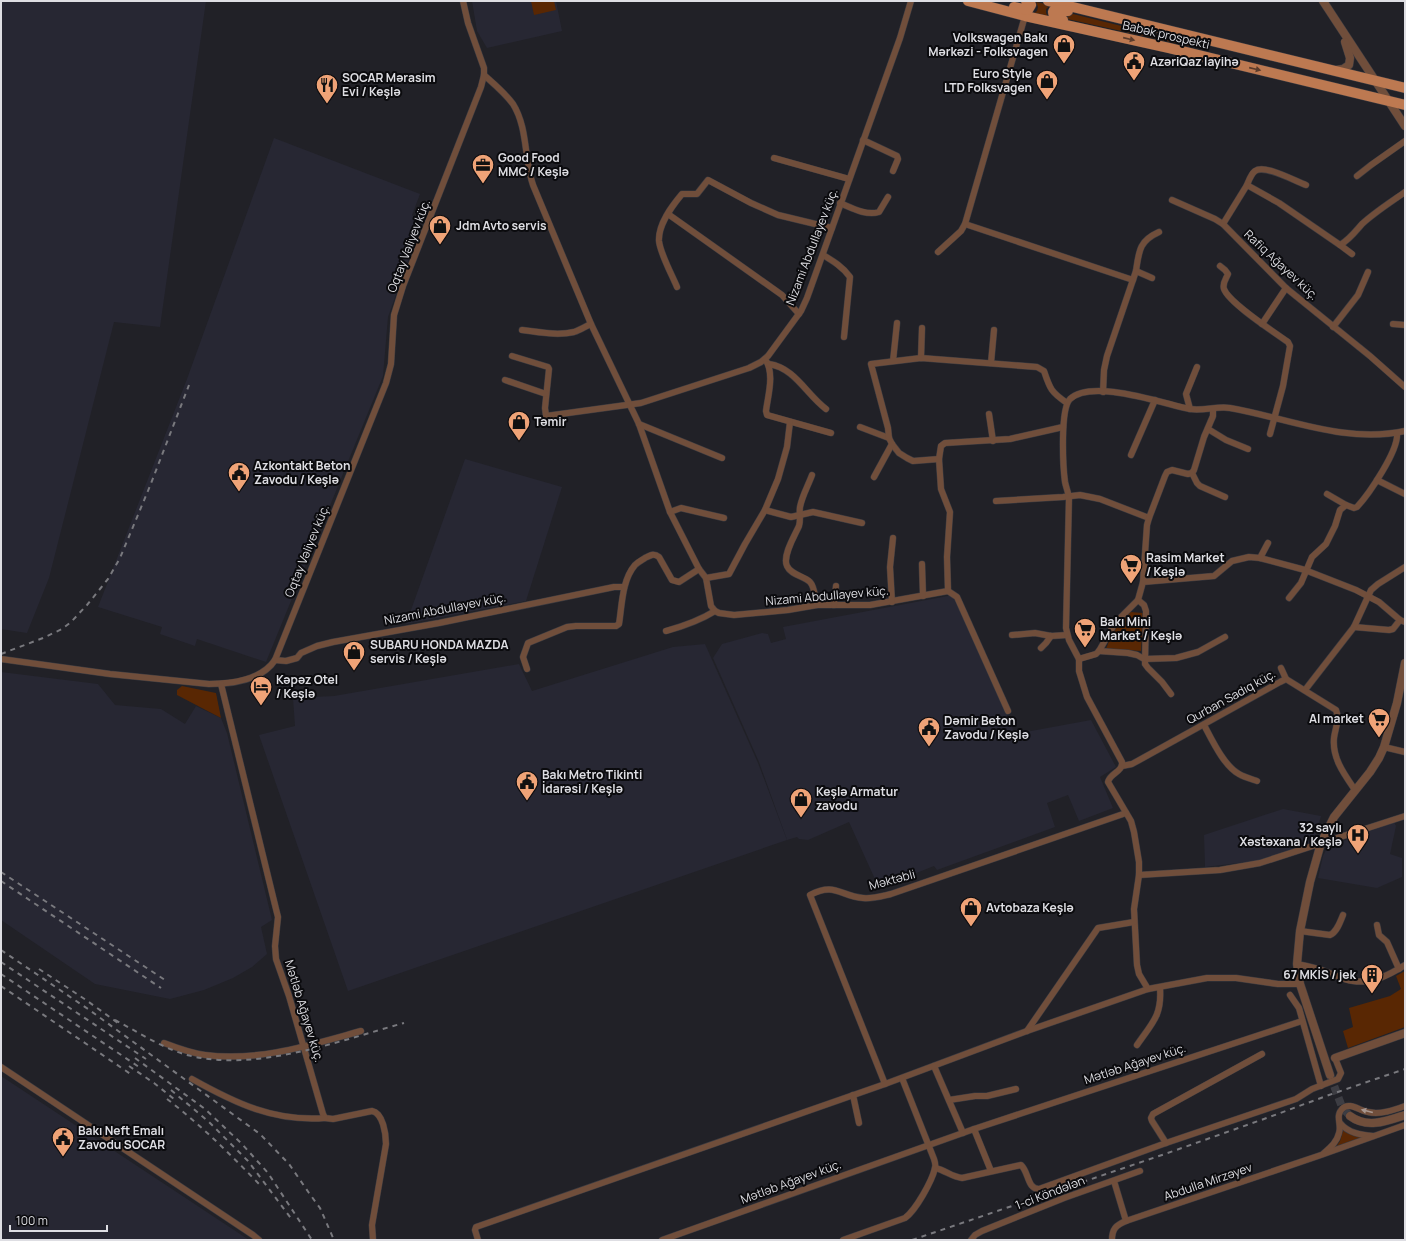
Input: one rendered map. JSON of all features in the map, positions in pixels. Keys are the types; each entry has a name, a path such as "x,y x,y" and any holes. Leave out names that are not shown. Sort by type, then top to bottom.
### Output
{"main road":[{"name":"Babək prospekti","path":"968,1 1025,16 1112,35 1405,105"},
{"path":"987,1 1028,10 1031,7 1030,3 1026,1"},
{"name":"Babək prospekti","path":"1048,1 1405,88"},
{"path":"1112,35 1088,26 1056,19 1053,16 1053,12 1054,10 1063,10 1150,30 1174,32"}],"street":[{"name":"Oqtay Vəliyev küç.","path":"1,659 110,674 222,684 246,679 260,674 271,666 275,660 388,378 391,364 394,315 481,87 484,76 482,63 468,23 463,1"},
{"name":"Nizami Abdullayev küç.","path":"546,394 546,416 631,405 655,400 767,362 799,314 807,298 900,38 911,1"},
{"path":"1323,1 1405,126"},
{"path":"938,252 961,231 965,224 1025,16"},
{"path":"1324,69 1340,70 1349,65 1349,52 1340,28"},
{"path":"484,76 508,98 520,121 528,172 533,185 591,324 639,424 670,512 699,569 706,578 711,606 715,611 690,624 666,631"},
{"path":"863,140 897,156 898,159 893,171"},
{"path":"1357,176 1405,141"},
{"path":"774,158 849,179"},
{"path":"1222,224 1247,185 1253,172 1258,169 1270,170 1306,185"},
{"path":"678,287 660,247 659,240 662,224 682,194 697,194 705,181 708,180 751,203 778,215 832,228"},
{"path":"1247,185 1285,207 1352,254"},
{"path":"1340,246 1375,213 1405,192"},
{"path":"840,204 873,214 879,212 888,198"},
{"name":"Rafiq Ağayev küç.","path":"1172,200 1215,219 1222,224 1286,288 1405,387"},
{"path":"668,214 782,295 799,314"},
{"path":"965,224 1133,280"},
{"path":"1103,392 1104,370 1107,356 1136,271 1138,257 1145,240 1159,232"},
{"path":"823,255 838,264 850,278 844,337"},
{"path":"1220,266 1228,274 1224,282 1224,288 1235,303 1288,342 1290,346 1284,379 1270,434"},
{"path":"1136,271 1152,278"},
{"path":"1333,327 1358,295 1368,272"},
{"path":"1262,324 1286,288"},
{"path":"893,360 898,323"},
{"path":"522,330 562,334 575,332 591,324"},
{"path":"1394,324 1405,325"},
{"path":"921,358 922,328"},
{"path":"990,363 994,330"},
{"path":"505,380 546,394 548,367 512,356"},
{"path":"874,477 890,441 871,364 893,360 921,358 1037,367 1044,371 1050,389 1055,395 1066,403"},
{"path":"767,362 783,369 795,377 815,400 826,409"},
{"path":"767,362 770,373 766,413 769,416 831,433"},
{"path":"1190,409 1186,394 1197,368"},
{"path":"1148,990 1139,974 1137,965 1134,910 1139,875 1139,862 1134,832 1126,813 1108,782 1112,775 1120,770 1122,762 1087,697 1079,671 1079,659 1067,635 1066,628 1069,496 1065,482 1063,427 1066,403 1071,398 1079,394 1103,392 1136,395 1190,409 1229,408 1350,434 1366,435 1405,431"},
{"path":"1131,455 1155,400"},
{"path":"1192,473 1213,416 1214,409"},
{"path":"989,414 993,441"},
{"path":"706,578 729,574 765,510 783,464 790,422"},
{"path":"639,424 722,458"},
{"path":"860,427 890,441 899,453 913,461 939,459"},
{"path":"1008,711 957,597 948,591 947,557 950,512 941,489 939,459 941,446 945,443 993,441 1024,437 1063,427"},
{"path":"1208,429 1226,440 1248,449"},
{"path":"1327,494 1346,506 1354,508 1357,507 1376,480 1396,443 1397,433"},
{"path":"1079,659 1096,654 1099,651 1115,623 1138,600 1143,582 1145,534 1148,518 1167,472 1175,470 1188,474 1192,473"},
{"path":"1192,473 1200,486 1225,497"},
{"path":"812,475 801,503 799,523 790,545 786,561 790,570 810,582 813,586 817,605"},
{"path":"1376,480 1405,494"},
{"path":"996,501 1080,495 1100,499 1148,518"},
{"path":"1289,598 1301,583 1305,570 1314,554 1326,544 1335,526 1340,510 1346,506"},
{"path":"670,512 681,508 724,518"},
{"path":"765,510 791,517 813,512 862,523"},
{"path":"892,602 890,567 893,538"},
{"path":"1260,558 1268,543"},
{"path":"527,669 523,657 528,643 571,627 616,626 619,624 624,587 630,572 636,563 653,554 656,554 672,580 676,582 679,582 699,569"},
{"path":"1143,582 1214,576 1232,561 1249,557 1260,558 1305,570 1368,595 1403,621 1393,629 1389,630 1354,628"},
{"path":"922,564 923,596"},
{"path":"1305,690 1354,628 1371,590 1405,567"},
{"path":"834,605 836,586"},
{"name":"Nizami Abdullayev küç.","path":"275,660 286,661 297,658 301,653 317,646 334,642 439,624 614,587 624,587"},
{"name":"Nizami Abdullayev küç.","path":"715,611 734,615 788,610 817,605 859,606 892,602 948,591"},
{"path":"1138,600 1144,605 1146,612 1144,659 1148,668 1162,682 1171,694"},
{"path":"1012,635 1035,633 1051,636 1067,635"},
{"path":"1041,648 1051,636"},
{"path":"1099,651 1128,653 1137,655 1144,659 1176,658 1198,652 1225,637"},
{"path":"1330,1075 1300,984 1297,964 1300,931 1310,882 1321,843 1334,817 1379,758 1384,747 1397,703 1405,662"},
{"path":"1281,668 1286,679"},
{"name":"Qurban Sadıq küç.","path":"1122,766 1132,764 1286,679 1336,710 1338,718 1334,738 1335,753 1340,768 1355,790"},
{"name":"Mətləb Ağayev küç.","path":"222,684 276,909 278,921 276,959 289,996 325,1118"},
{"path":"1204,725 1230,768 1239,774 1257,781"},
{"path":"1384,747 1405,752"},
{"name":"Məktəbli","path":"885,1084 810,894 823,889 831,889 851,896 864,898 891,894 1126,813"},
{"path":"1139,875 1220,870 1260,864 1405,816"},
{"path":"1300,931 1330,935 1333,934 1336,931 1343,915"},
{"path":"1027,1031 1098,928 1134,922"},
{"path":"1377,925 1379,935 1387,942 1399,969"},
{"path":"1297,964 1310,966 1351,981 1362,982 1373,980 1405,965"},
{"path":"478,1240 475,1230 476,1227 902,1078 1027,1031 1148,990 1207,978 1236,978 1278,984 1300,984"},
{"name":"Mətləb Ağayev küç.","path":"1137,1045 1157,1015 1161,1001 1160,988"},
{"path":"1290,995 1299,1008 1321,1086"},
{"name":"Mətləb Ağayev küç.","path":"662,1240 974,1129 1302,1021"},
{"path":"164,1043 185,1051 205,1055 229,1056 267,1054 361,1031"},
{"path":"935,1168 957,1178 962,1178 1021,1165 1024,1168 1032,1187 1039,1189 1289,1102 1321,1086 1335,1081 1340,1076 1336,1058 1405,1033"},
{"path":"1166,1144 1152,1121 1151,1118 1153,1114 1262,1054"},
{"path":"934,1066 963,1133"},
{"path":"1,1067 253,1235 258,1240"},
{"path":"844,1240 905,1218 920,1202 935,1168 934,1159 902,1078"},
{"path":"192,1079 224,1097 252,1108 267,1113 292,1118 333,1119 372,1111 379,1115 386,1144 372,1225 374,1240"},
{"path":"949,1100 975,1096 987,1096 1016,1089"},
{"path":"853,1095 859,1123"},
{"path":"1322,1155 1337,1140 1340,1133 1340,1123 1338,1118 1342,1108 1347,1106 1354,1107 1366,1112 1375,1113 1405,1106"},
{"path":"1350,1116 1358,1121 1370,1123 1385,1121 1405,1115"},
{"path":"1340,1123 1356,1133 1375,1136"},
{"name":"Abdulla Mirzəyev","path":"1112,1240 1115,1227 1126,1221 1322,1155 1405,1125"},
{"path":"974,1129 991,1171"},
{"name":"1-ci Köndələn","path":"971,1240 975,1235 982,1231 1064,1198 1140,1172"},
{"path":"1114,1181 1126,1221"}],"shaded area":[{"path":"1,1 206,1 160,327 114,322 49,578 27,633 1,629"},
{"path":"472,1 556,1 562,31 487,48 477,31"},
{"path":"531,1 554,1 556,10 534,15"},
{"path":"1036,2 1051,5 1046,9 1048,17 1033,14 1037,11 1038,7"},
{"path":"1065,12 1190,43 1189,46 1063,18"},
{"name":"Azkontakt Beton Zavodu / Keşlə","path":"274,138 420,194 412,215 421,224 388,317 383,376 266,662 197,639 195,646 160,634 162,627 98,607 187,379"},
{"path":"465,459 562,487 526,601 406,624"},
{"name":"Dəmir Beton Zavodu / Keşlə","path":"953,595 1015,734 1091,720 1116,767 1100,777 1113,808 1079,821 1068,795 1047,803 1055,827 937,870 934,866 879,888 849,822 808,840 799,839 797,837 787,840 759,762 713,658 722,644 762,633 768,634 771,643 786,639 783,627"},
{"path":"1130,612 1143,613 1141,651 1106,649 1113,631"},
{"name":"Bakı Metro Tikinti İdarəsi / Keşlə","path":"705,644 758,763 787,840 348,991 259,735 295,726 293,698 334,696 519,664 532,691 673,647"},
{"path":"1,672 98,684 115,705 161,709 185,724 196,706 221,718 227,733 272,920 261,927 267,954 252,967 233,978 204,990 170,999 95,984 1,920"},
{"path":"182,686 216,693 221,718 177,695 177,690"},
{"path":"1283,809 1321,816 1313,843 1264,860 1205,867 1204,835"},
{"name":"32 saylı Xəstəxana / Keşlə","path":"1394,822 1396,826 1390,854 1402,858 1402,877 1377,888 1318,878 1323,856 1330,846"},
{"path":"1405,971 1405,1027 1348,1048 1343,1031 1353,1027 1349,1008 1390,996 1401,989 1396,976"},
{"name":"Bakı Neft Emalı Zavodu SOCAR","path":"1,1076 249,1240 1,1240"},
{"path":"1343,1130 1363,1137 1336,1147 1340,1141"}],"tunnel":[{"path":"1330,1075 1342,1107 1350,1116"}],"railway":[{"path":"1,654 62,629 87,605 108,579 120,558 189,385"},
{"path":"1,872 168,982"},
{"path":"1,881 161,988"},
{"path":"1,950 88,1009 260,1134 289,1164 320,1208 334,1240"},
{"path":"1,962 146,1059"},
{"path":"39,969 118,1023"},
{"path":"1,974 139,1067"},
{"path":"1,986 132,1075"},
{"path":"115,1020 159,1044 178,1052 213,1060 268,1058 324,1046 404,1023"},
{"path":"135,1058 205,1109 242,1144 268,1173 312,1240"},
{"path":"129,1066 174,1099"},
{"path":"912,1240 1162,1155 1405,1069"},
{"path":"171,1090 209,1122 248,1161 293,1221"},
{"path":"167,1099 216,1141 261,1186"}],"place":[{"name":"Volkswagen Bakı Mərkəzi - Folksvagen","path":"1064,64"},
{"name":"AzəriQaz layihə","path":"1134,82"},
{"name":"Euro Style LTD Folksvagen","path":"1047,100"},
{"name":"SOCAR Mərasim Evi / Keşlə","path":"327,104"},
{"name":"Good Food MMC / Keşlə","path":"483,184"},
{"name":"Jdm Avto servis","path":"440,246"},
{"name":"Təmir","path":"519,442"},
{"name":"Azkontakt Beton Zavodu / Keşlə","path":"239,492"},
{"name":"Rasim Market / Keşlə","path":"1131,584"},
{"name":"Bakı Mini Market / Keşlə","path":"1085,648"},
{"name":"SUBARU HONDA MAZDA servis / Keşlə","path":"354,672"},
{"name":"Kəpəz Otel / Keşlə","path":"261,706"},
{"name":"Al market","path":"1379,738"},
{"name":"Dəmir Beton Zavodu / Keşlə","path":"929,748"},
{"name":"Bakı Metro Tikinti İdarəsi / Keşlə","path":"527,802"},
{"name":"Keşlə Armatur zavodu","path":"801,818"},
{"name":"32 saylı Xəstəxana / Keşlə","path":"1358,854"},
{"name":"Avtobaza Keşlə","path":"971,928"},
{"name":"67 MKİS / jek","path":"1372,994"},
{"name":"Bakı Neft Emalı Zavodu SOCAR","path":"63,1158"}]}
